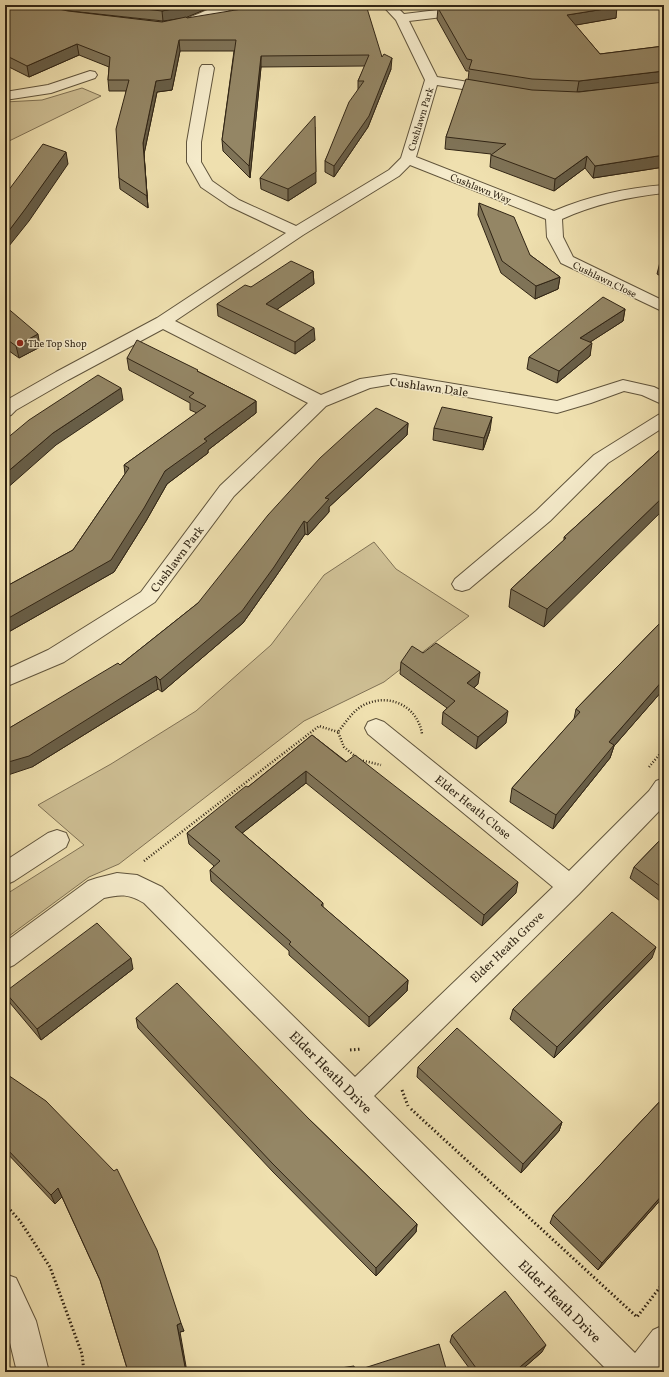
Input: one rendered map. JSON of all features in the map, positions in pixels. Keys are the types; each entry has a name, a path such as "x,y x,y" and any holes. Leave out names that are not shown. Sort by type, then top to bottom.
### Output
{"street":[{"path":"171,26 195,21 230,5"},
{"name":"Cushlawn Park","path":"7,406 163,322 297,232 394,172 408,159 432,80 401,18 388,5"},
{"path":"401,18 510,5"},
{"path":"214,12 243,10"},
{"path":"207,68 194,142 194,162 206,184 234,203 297,232"},
{"path":"5,96 51,90 90,75"},
{"path":"432,80 509,92"},
{"name":"Cushlawn Way","path":"408,159 554,217"},
{"path":"554,217 571,208 599,199 637,191 664,189"},
{"name":"Cushlawn Close","path":"554,217 555,237 567,260 661,306"},
{"path":"163,322 320,402"},
{"name":"Cushlawn Dale","path":"320,402 366,383 394,379 557,406 585,399 623,385 648,392 664,399"},
{"name":"Cushlawn Park","path":"5,679 56,656 148,597 227,491 320,402"},
{"path":"462,584 543,516 601,459 664,419"},
{"name":"Elder Heath Close","path":"376,728 570,886"},
{"name":"Elder Heath Grove","path":"355,1096 662,796"},
{"path":"5,874 57,840"},
{"name":"Elder Heath Drive","path":"5,957 97,889 117,884 137,886 153,895 631,1372"},
{"path":"5,1289 21,1321 33,1372"},
{"path":"640,1372 664,1341"}],"path":[{"path":"338,732 357,710 367,704 380,701 390,701 404,704 414,712 420,722 422,732 421,736"},
{"path":"147,866 142,862 319,726 338,732"},
{"path":"338,732 344,749 359,759 386,766"},
{"path":"644,773 664,749"},
{"path":"347,1049 352,1051 364,1048"},
{"path":"400,1085 406,1104 637,1317 664,1282"},
{"path":"5,1204 20,1221 50,1267 82,1354 84,1372"}],"shaded area":[{"path":"82,88 101,96 5,143 5,102 42,100"},
{"path":"374,542 396,569 469,616 384,682 304,721 119,864 89,877 5,939 5,895 84,845 38,805 111,764 196,711 271,645 324,575"}],"building":[{"path":"5,5 40,5 68,11 162,22 266,5 366,5 382,57 384,54 392,58 369,116 334,166 325,161 349,102 364,81 358,81 369,55 261,56 249,166 222,140 236,40 179,40 171,79 156,81 143,143 147,196 119,178 116,129 129,80 108,80 110,57 77,44 27,66 5,55"},
{"path":"111,5 189,5 162,11"},
{"path":"464,5 615,5 617,7 567,15 600,54 664,46 664,71 579,81 532,79 469,69 472,60 467,59 438,8"},
{"path":"466,79 532,90 579,92 664,82 664,155 595,166 587,156 555,179 491,155 506,144 446,137"},
{"path":"315,116 316,172 288,189 260,178"},
{"path":"43,144 66,152 5,236 5,195"},
{"path":"479,203 514,217 530,255 560,277 536,286 502,261"},
{"path":"664,253 664,264 660,262"},
{"path":"291,261 313,271 266,304 314,328 295,342 217,304 245,285 251,287"},
{"path":"603,297 625,309 580,338 592,343 559,371 529,357"},
{"path":"5,306 38,334 16,346 5,338"},
{"path":"137,340 256,401 204,439 207,441 165,471 144,508 111,560 5,620 5,587 73,550 129,468 124,465 206,406 189,397 194,393 127,358"},
{"path":"98,375 121,388 53,433 5,474 5,440 29,420"},
{"path":"442,407 492,417 484,438 434,428"},
{"path":"376,408 408,423 325,498 329,499 307,523 304,521 274,567 242,611 160,680 156,676 29,756 5,763 5,729 11,727 118,663 120,665 198,603 268,515 320,458"},
{"path":"664,446 664,496 547,609 511,589 566,538 564,537"},
{"path":"664,619 664,679 609,742 614,745 556,815 512,788 580,712 576,709"},
{"path":"436,643 480,672 467,683 508,711 478,737 443,712 455,701 401,662 412,646 423,653"},
{"path":"312,735 346,762 355,755 518,882 484,915 306,771 235,827 323,903 321,905 408,980 369,1017 289,944 291,942 210,870 220,861 187,833 246,786 248,787"},
{"path":"664,836 664,889 634,867"},
{"path":"612,912 656,947 557,1047 513,1009"},
{"path":"97,923 131,958 37,1029 5,992"},
{"path":"177,983 309,1119 417,1224 376,1268 272,1163 136,1018"},
{"path":"457,1028 562,1122 523,1164 418,1067"},
{"path":"5,1073 46,1101 114,1171 117,1169 157,1250 181,1323 177,1325 186,1372 119,1372 119,1370 127,1368 100,1280 58,1188 51,1195 5,1147"},
{"path":"664,1097 664,1193 602,1263 553,1215"},
{"path":"505,1291 546,1345 514,1372 479,1372 452,1335"},
{"path":"439,1344 447,1372 314,1372 354,1366 355,1371"}],"place":[{"name":"The Top Shop","path":"20,343"}]}
